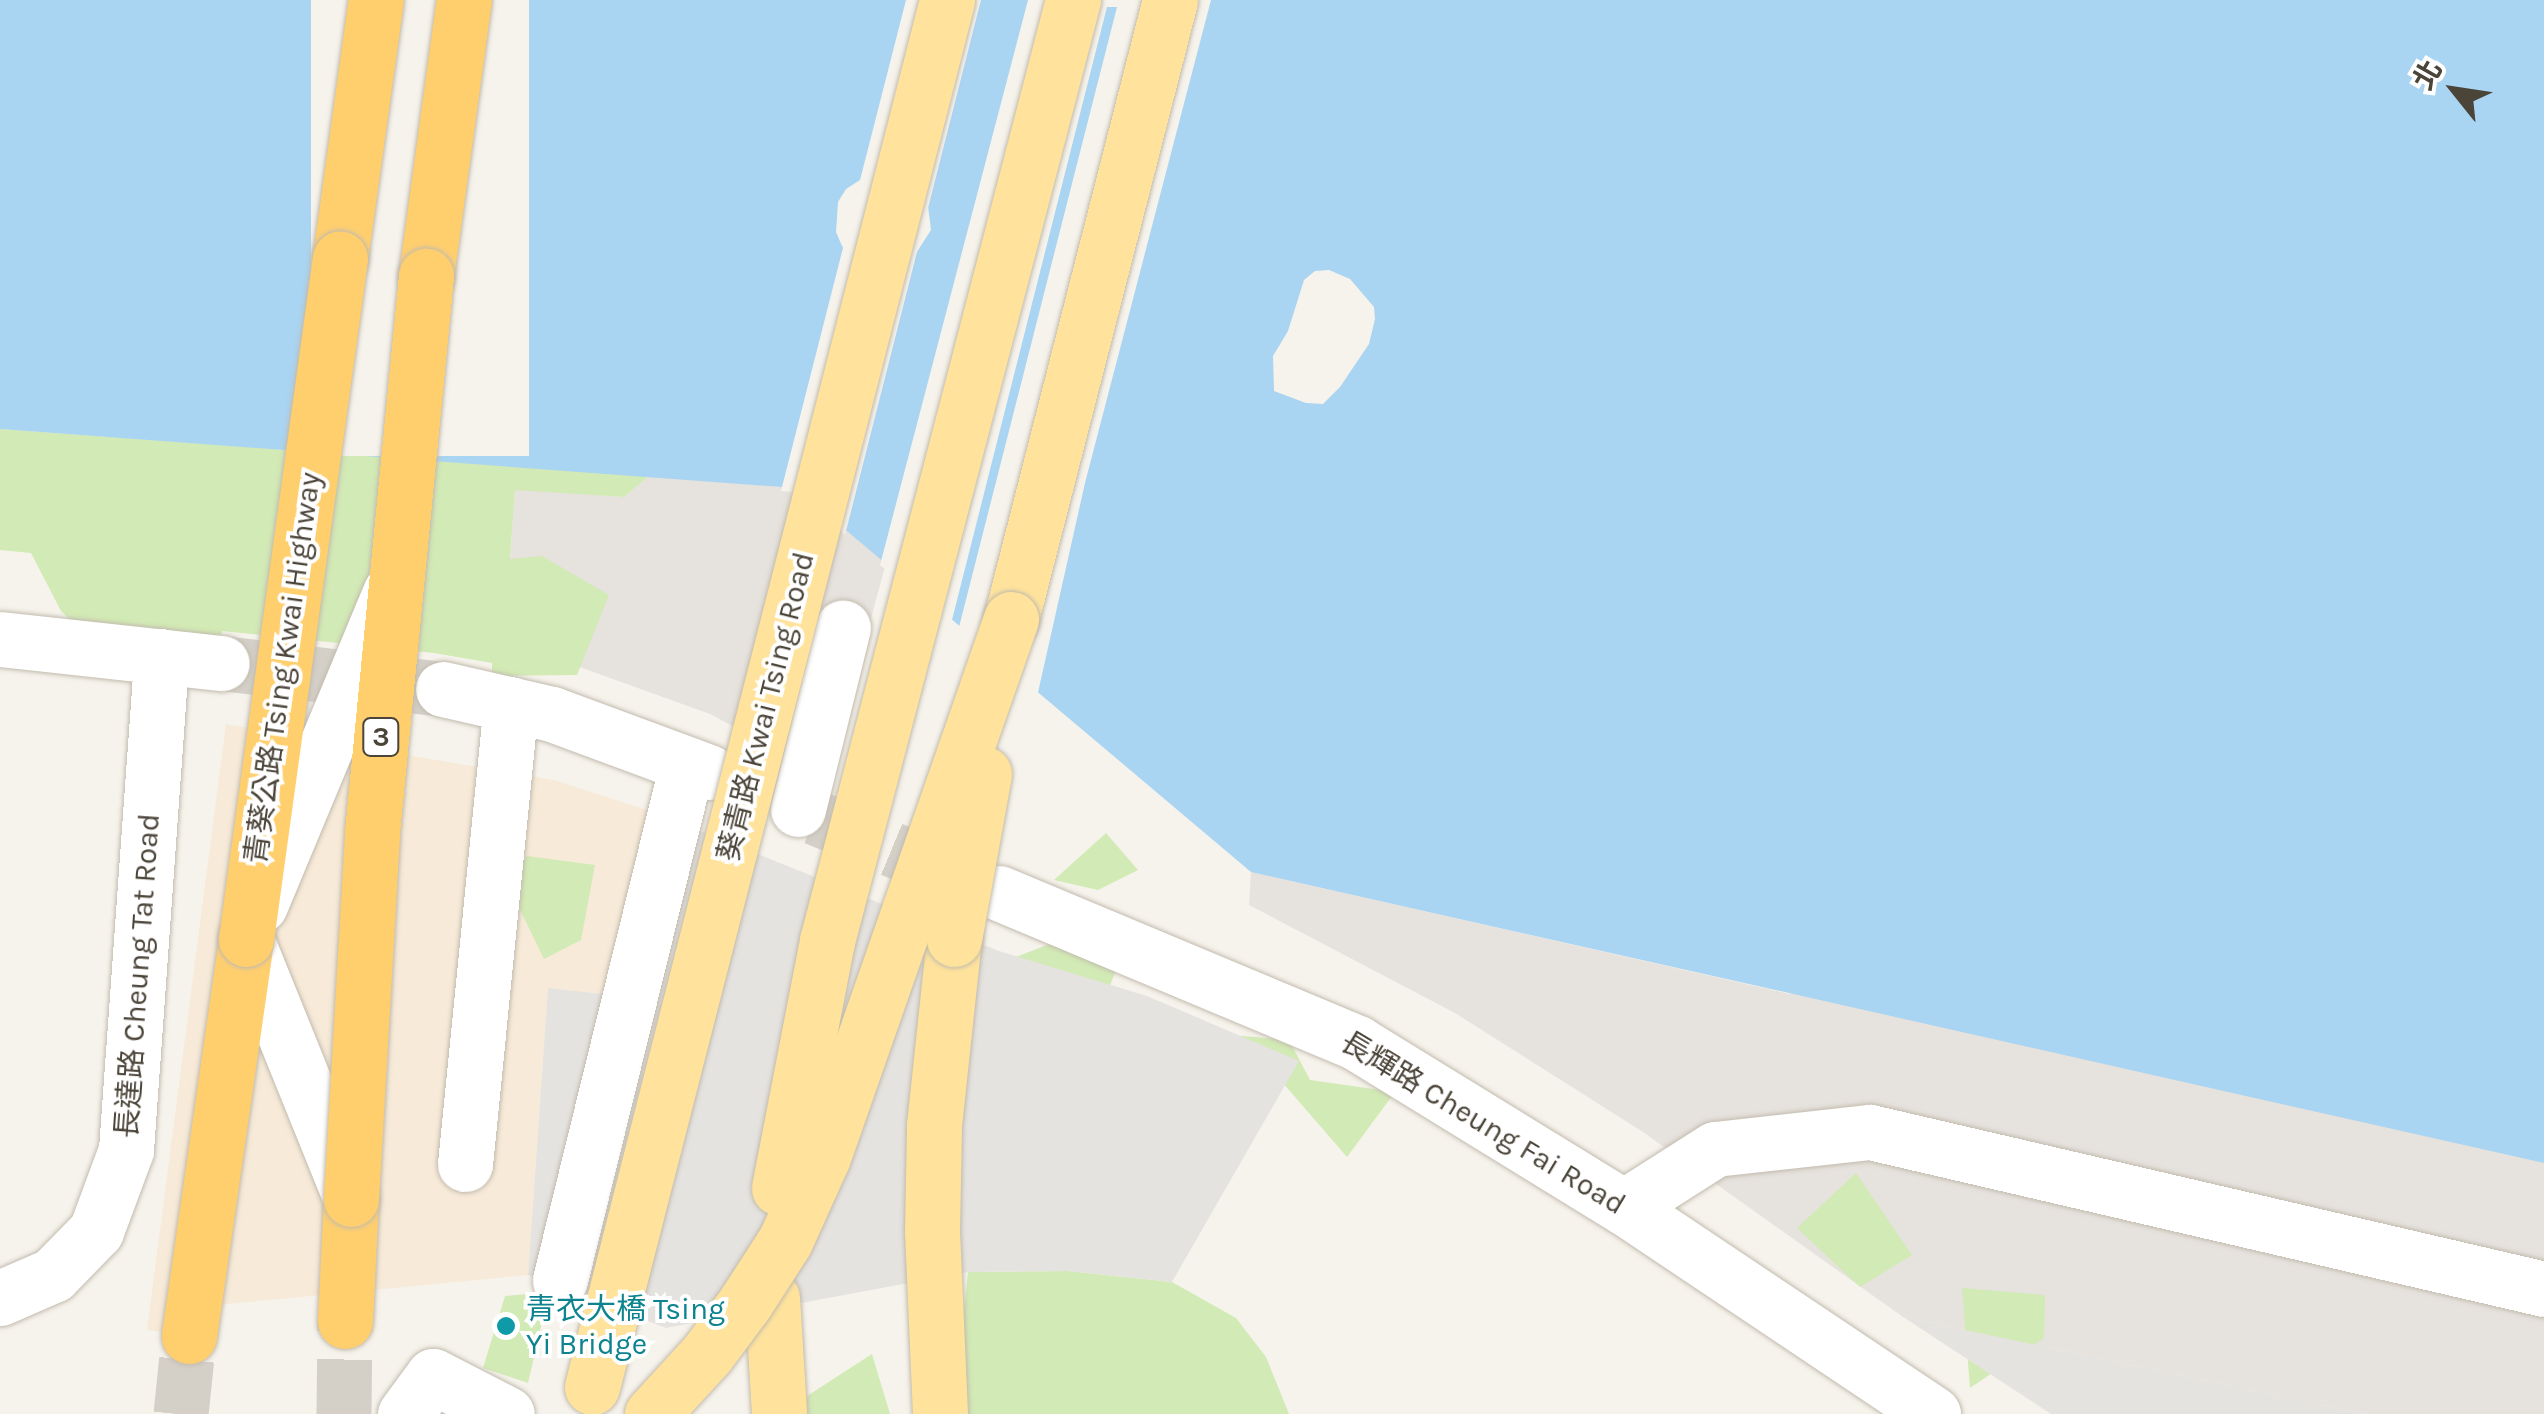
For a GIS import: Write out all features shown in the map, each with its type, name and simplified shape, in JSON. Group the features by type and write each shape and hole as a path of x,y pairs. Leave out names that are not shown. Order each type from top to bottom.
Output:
{"highway":[{"name":"青葵公路 Tsing Kwai Highway","path":"189,1336 376,0"},
{"name":"3","path":"346,1321 372,832 426,276 464,0"}],"main road":[{"name":"葵青路 Kwai Tsing Road","path":"588,1400 947,0"},
{"path":"780,1188 827,940 1072,0"},
{"path":"939,1408 932,1232 942,1042 954,939 1011,619 1170,0"},
{"path":"652,1414 707,1354 745,1302 784,1240 824,1157 1011,619"},
{"path":"772,1298 778,1414"}],"street":[{"path":"351,1199 246,939 397,575"},
{"path":"797,809 843,627"},
{"path":"7,631 222,663"},
{"name":"長達路 Cheung Tat Road","path":"0,1298 52,1275 96,1231 126,1150 162,656"},
{"path":"443,689 552,714 698,768 560,1280"},
{"path":"465,1164 511,704"},
{"name":"長輝路 Cheung Fai Road","path":"999,894 1357,1043 1624,1207 1933,1414"},
{"path":"1624,1207 1715,1149 1870,1132 2544,1288"},
{"path":"404,1414 434,1376 507,1414"}],"shaded area":[{"path":"2544,0 2544,1414 2367,1414 1903,1317 1643,1132 1455,1013 1249,905 1251,872 1790,994"},
{"path":"649,476 796,488 886,563 828,777 710,714 574,665 504,650 515,489 624,497"},
{"path":"226,724 554,780 653,812 611,996 548,989 528,1275 186,1308 173,1334 147,1330"},
{"path":"653,812 999,951 1147,996 1299,1061 1172,1282 1068,1271 968,1272 666,1328 528,1275 548,988 611,995"},
{"path":"1903,1317 2367,1414 2051,1414"}],"green space":[{"path":"0,429 649,476 624,497 515,490 510,559 542,556 609,595 577,675 492,676 492,663 434,653 222,631 209,688 135,682 61,611 31,553 0,550"},
{"path":"1106,833 1138,870 1098,890 1054,880"},
{"path":"527,856 595,865 581,940 544,959 508,885"},
{"path":"1078,933 1121,957 1101,1009 1016,957"},
{"path":"1218,1034 1289,1040 1310,1080 1395,1092 1347,1157 1276,1075"},
{"path":"1856,1173 1912,1255 1860,1287 1797,1228"},
{"path":"1068,1271 1172,1282 1236,1318 1266,1357 1289,1414 966,1414 960,1351 968,1272"},
{"path":"1962,1288 2045,1295 2044,1338 1970,1388"},
{"path":"549,1292 528,1383 483,1368 505,1296"},
{"path":"872,1354 890,1414 806,1414 807,1396"}],"water":[{"path":"0,0 2544,0 2544,1163 1251,872 796,488 0,429","holes":["871,173 927,198 931,230 913,258 852,257 842,246 836,232 838,202 846,189","1329,270 1350,279 1374,307 1375,319 1369,344 1340,387 1323,404 1306,403 1274,391 1273,356 1288,331 1304,280 1315,271"]}],"pier":[{"path":"311,0 529,0 529,456 311,456"},
{"path":"906,0 981,0 926,216 922,200 886,176 859,184"},
{"path":"1028,0 1211,0 1085,483 1037,697 958,631 1117,7 1107,7 951,624 880,565"},
{"path":"845,240 856,254 910,254 919,244 845,535 794,492 781,491"}],"tunnel":[{"path":"222,663 443,689"},
{"path":"815,817 969,881"},
{"path":"344,1414 345,1321"},
{"path":"181,1414 189,1336"}],"place":[{"name":"青衣大橋 Tsing Yi Bridge","path":"506,1326"}]}
